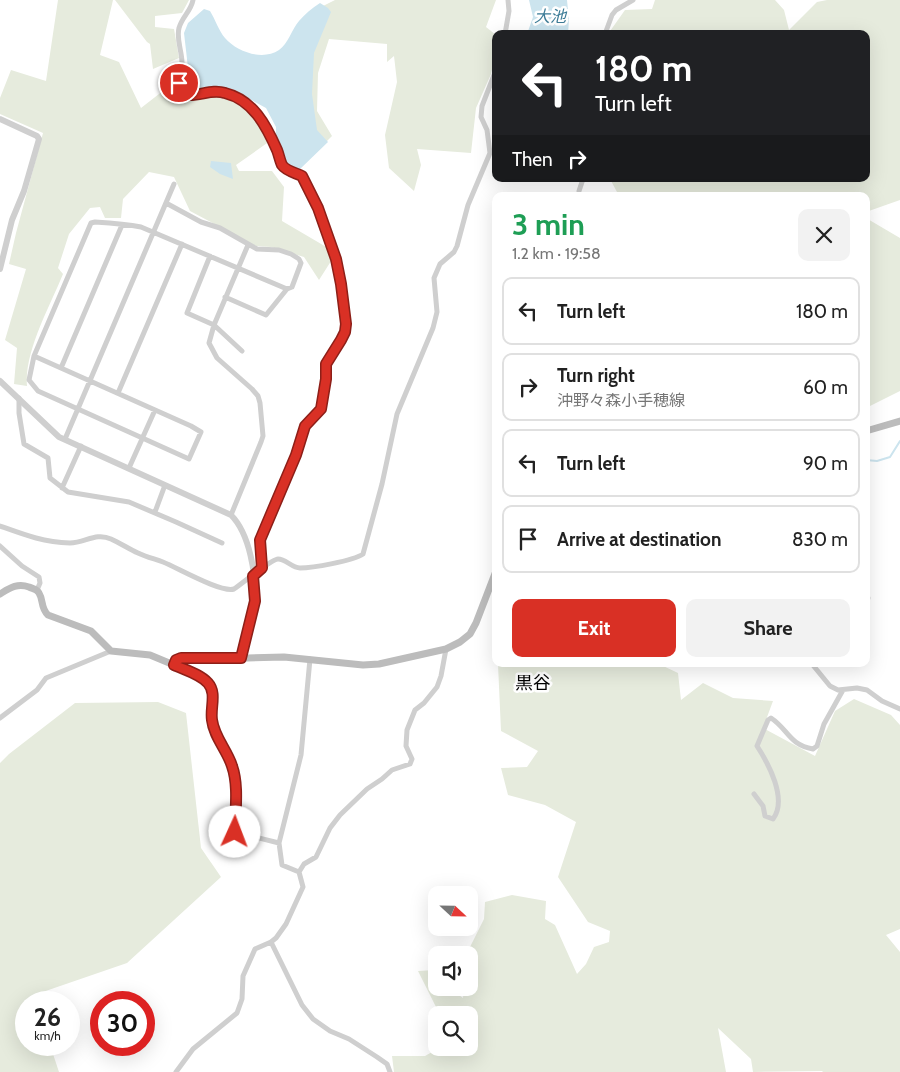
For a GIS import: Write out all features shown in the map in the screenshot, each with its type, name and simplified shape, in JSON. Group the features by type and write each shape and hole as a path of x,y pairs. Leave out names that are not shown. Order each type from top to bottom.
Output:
{"main road":[{"path":"870,430 900,421"},
{"path":"0,594 15,585 22,585 37,590 43,609 48,615 91,631 111,651 150,655 174,665 176,660 181,658 310,659 363,665 378,664 446,649 460,642 470,634 476,623 492,581"}],"street":[{"path":"192,0 192,7 185,14 179,28 178,35 182,63 179,83 186,93 190,95 223,92 240,99 260,117 268,128 282,165 302,176 318,208 336,259 344,306 345,332 326,364 326,379 321,409 305,426 296,455 260,540 262,568"},
{"path":"506,30 509,11 508,0"},
{"path":"607,30 616,10 633,0"},
{"path":"0,526 39,540 81,543 94,537 110,538 138,553 229,590 234,589 262,568 278,559 299,568 361,556 366,550 394,423 433,328 437,312 434,278 440,264 454,252 457,246 468,205 490,153 487,130 482,117 482,106 492,80"},
{"path":"0,119 37,136 39,139 24,191 12,220 0,269"},
{"path":"579,191 582,182"},
{"path":"65,439 174,184"},
{"path":"166,203 201,222 220,228 257,249 285,252 299,259 301,264 292,287 287,289 266,315 225,297"},
{"path":"34,356 201,432 188,459 38,391 30,380 34,356 91,223 122,226 128,224 154,232 287,289"},
{"path":"61,368 122,226"},
{"path":"118,393 182,244"},
{"path":"231,515 263,436 260,403 252,388 217,358 209,343 225,297 248,245"},
{"path":"210,256 187,313 214,325 242,351"},
{"path":"0,381 58,436 231,515 240,526 251,553 255,601 241,658"},
{"path":"19,398 19,413 24,444 48,458 50,478 62,488 68,492 129,502 222,543"},
{"path":"129,468 155,410"},
{"path":"62,488 80,446"},
{"path":"155,512 166,485"},
{"path":"0,546 22,566 39,577 40,583 37,590"},
{"path":"176,1072 193,1049 237,1013 242,1000 243,976 255,949 276,938 286,924 303,887 299,872 304,864 316,857 330,828 340,815 367,789 392,770 410,764 412,759 406,746 407,730 415,710 424,703 436,687 441,676 446,649"},
{"path":"0,718 37,690 46,678 111,651"},
{"path":"299,872 282,865 279,843 301,755 310,659"},
{"path":"174,665 200,677 208,683 213,691 211,720 214,730 232,765 235,778 235,832 279,843"},
{"path":"814,667 830,686 843,690 857,688 867,690 882,701 900,709"},
{"path":"754,794 763,806 765,816 773,819 778,810 777,787 766,760 757,746 768,720 771,718 778,722 791,740 813,749 817,746 824,724 843,690"},
{"path":"271,942 302,1005 313,1019 330,1031 350,1039 377,1057 387,1064 390,1072"}],"shaded area":[{"path":"58,0 113,0 100,55 119,62 141,108 168,87 193,98 222,95 243,106 264,127 270,141 236,165 239,171 272,171 284,187 282,221 328,248 333,258 319,280 304,257 271,247 256,246 190,211 174,177 149,172 123,199 121,218 105,218 100,207 90,208 69,234 58,268 63,274 34,344 27,373 27,386 14,384 17,348 5,340 26,269 9,264 43,133 0,114 0,98 11,70 46,81"},
{"path":"115,0 189,0 182,13 155,16 155,27 174,29 179,58 153,69 150,44"},
{"path":"335,0 496,0 486,27 492,32 492,70 476,108 471,153 417,149 421,165 414,191 389,168 385,135 397,82 394,56 387,62 387,44 329,39 318,73 317,111 332,136 324,144 306,117 307,55 323,6"},
{"path":"655,0 775,0 784,10 789,30 611,30 625,10 652,9"},
{"path":"827,0 900,0 900,200 870,211 870,192 617,192 612,182 870,182 870,30 789,30 817,2"},
{"path":"870,220 900,238 900,391 870,406"},
{"path":"498,667 665,667 678,673 681,700 703,683 733,698 773,701 763,728 815,756 835,711 854,699 891,715 900,725 900,929 886,935 900,952 900,1072 753,1072 751,1059 718,1028 726,1072 394,1072 392,1056 425,1056 428,1054 428,1056 478,1056 478,1006 436,1006 430,996 460,996 463,998 463,996 478,996 478,946 470,946 476,936 478,936 478,931 484,919 485,902 512,895 546,901 545,919 555,925 577,974 586,964 594,947 609,942 610,931 588,922 558,877 576,822 545,805 508,795 501,768 527,767 538,751 501,731"},
{"path":"158,702 186,713 201,848 221,877 127,963 46,991 15,991 15,1056 54,1056 59,1072 0,1072 0,763 75,703"},
{"path":"428,970 428,991 418,971"}],"water":[{"name":"大池","path":"529,0 567,0 568,30 528,30 533,17"},
{"path":"320,3 331,12 314,53 312,94 317,130 328,142 299,170 291,167 284,159 276,143 276,127 266,108 220,86 199,91 190,85 184,33 188,23 204,9 210,11 223,35 230,43 243,51 266,55 279,50 285,44 301,18"},
{"path":"211,161 231,163 233,179 220,174 210,167"}],"waterway":[{"path":"870,460 877,461 890,457 900,441"}],"district":[{"name":"黒谷","path":"533,683"}],"route":[{"path":"179,83 186,93 190,95 223,92 247,104 268,128 282,165 302,176 318,208 336,259 346,324 341,340 326,364 326,379 321,409 305,426 296,455 260,540 262,568 253,576 255,601 241,658 181,658 176,660 174,665 200,677 208,683 213,691 211,720 214,730 232,765 235,778 235,832"}]}
